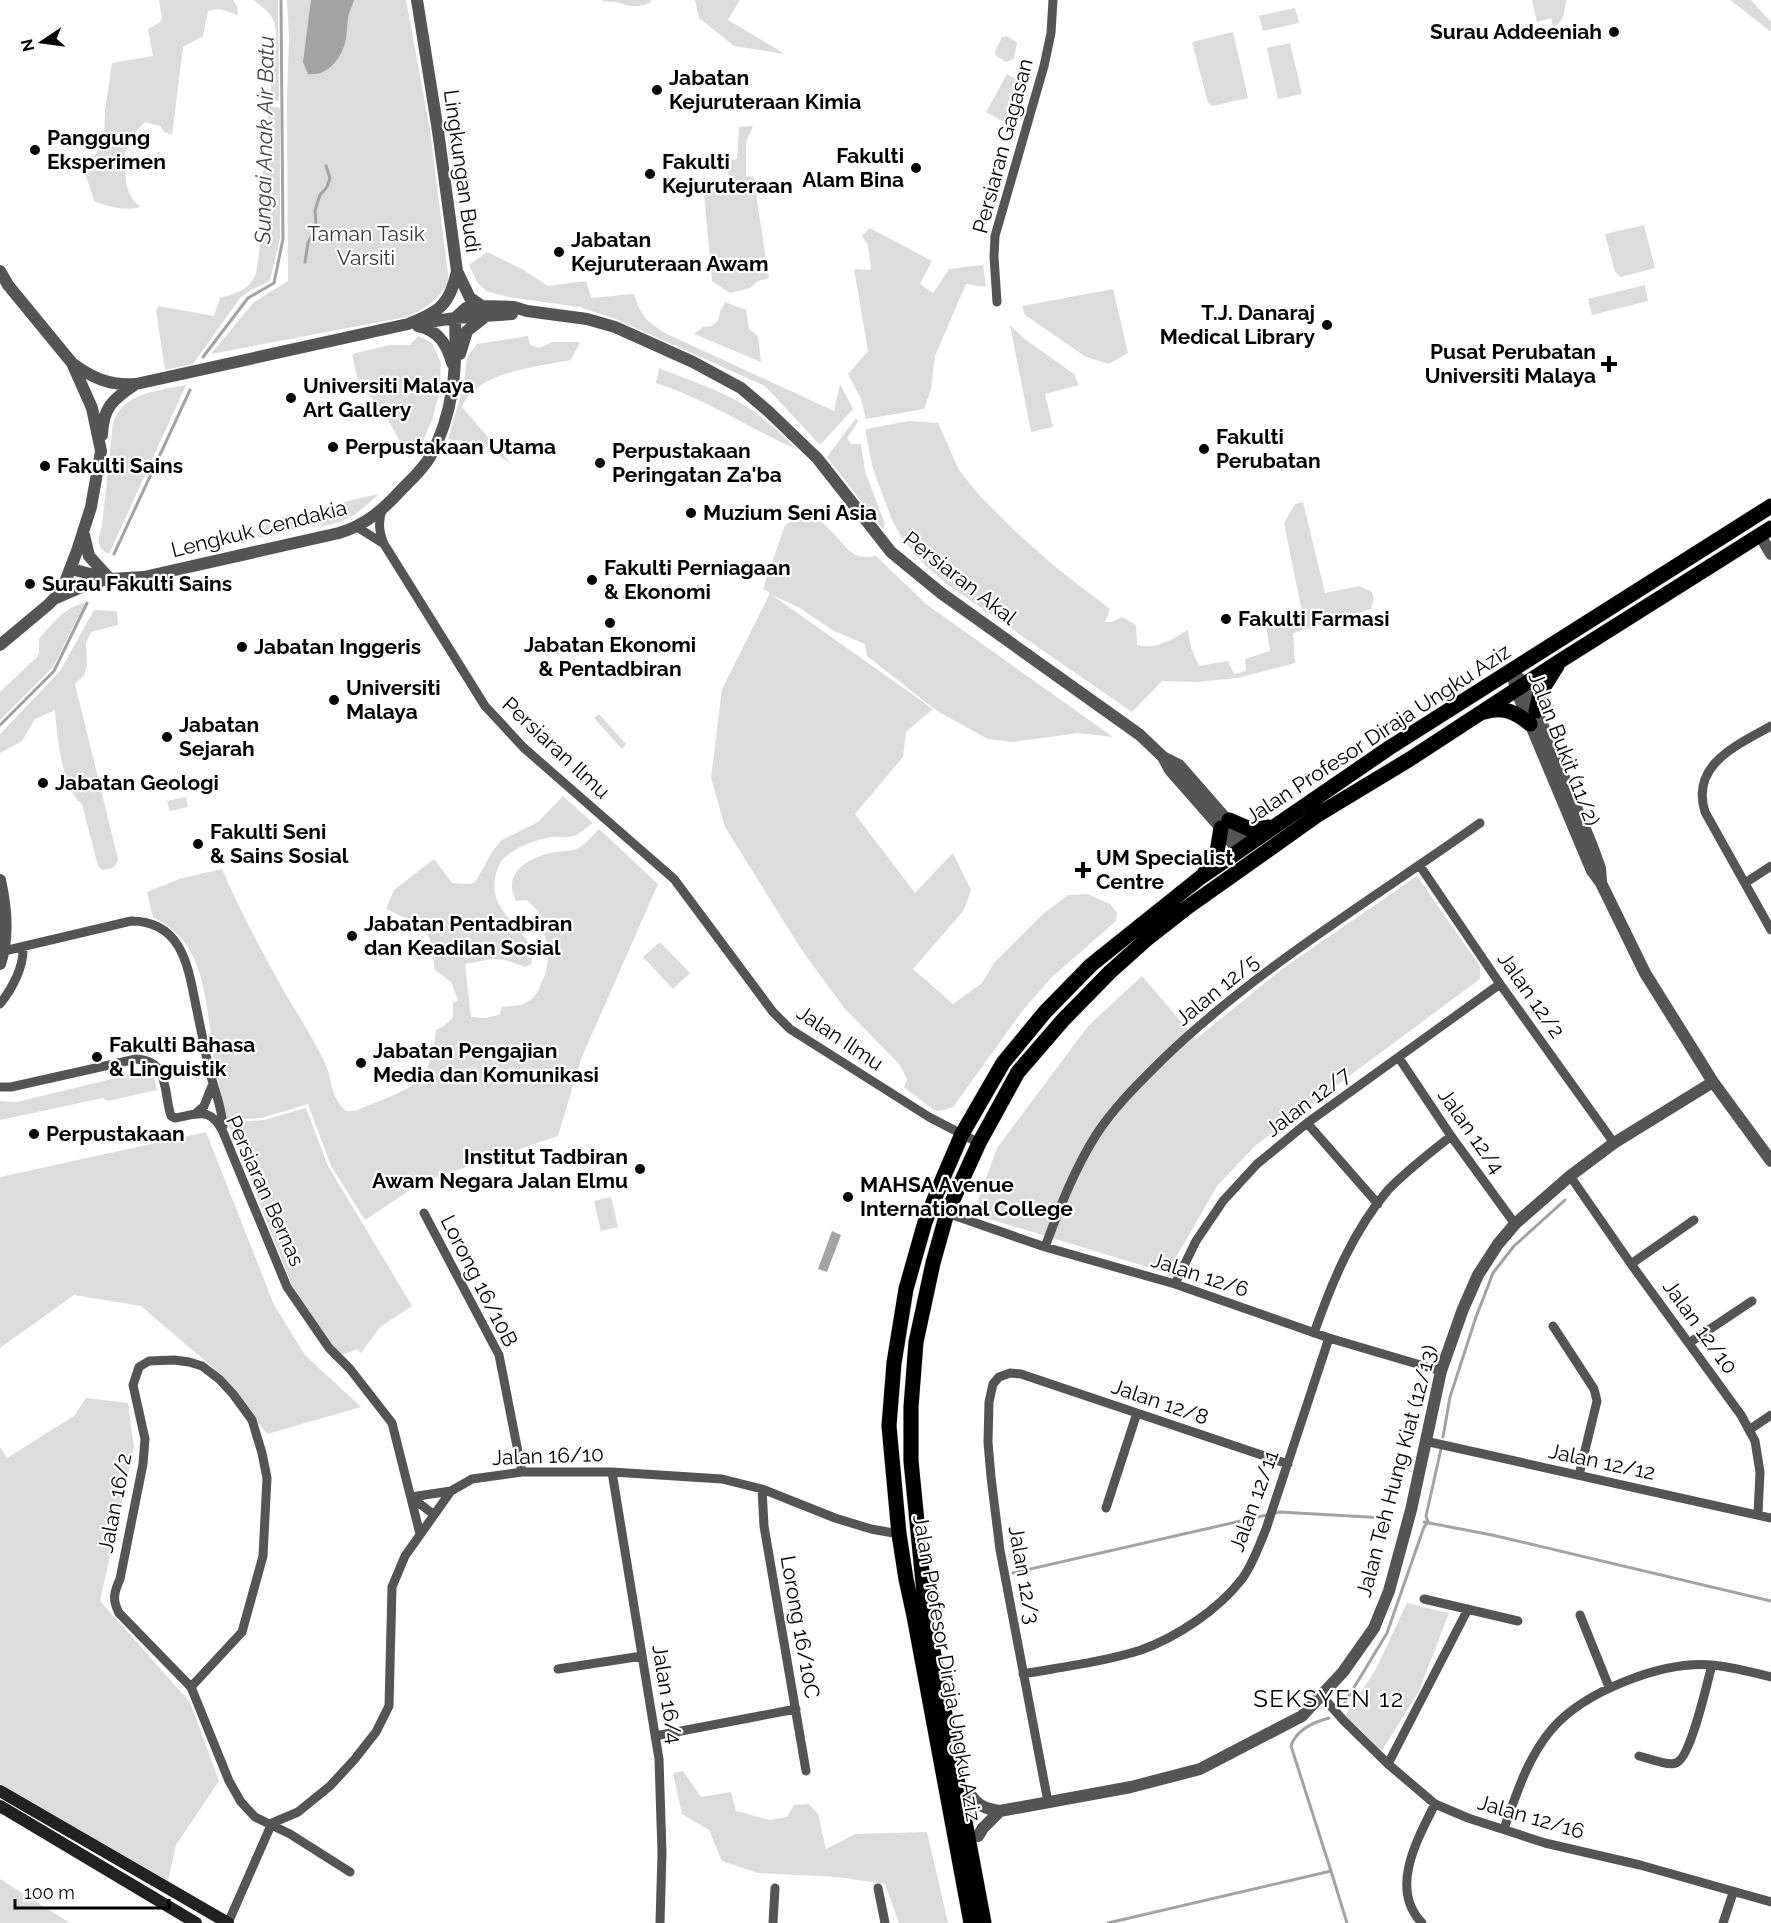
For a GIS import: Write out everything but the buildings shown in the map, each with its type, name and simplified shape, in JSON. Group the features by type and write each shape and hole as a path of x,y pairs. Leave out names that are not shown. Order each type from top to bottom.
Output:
{"main road":[{"name":"Jalan Profesor Diraja Ungku Aziz","path":"984,1923 935,1694 906,1579 899,1534 889,1426 894,1363 906,1289 925,1222 962,1134 1003,1063 1045,1012 1090,965 1201,877 1389,748 1771,506"},
{"name":"Jalan Profesor Diraja Ungku Aziz","path":"971,1923 935,1694 912,1461 911,1407 916,1342 933,1263 947,1213 979,1143 1018,1072 1063,1020 1110,972 1185,909 1318,814 1410,759 1477,714 1765,532"},
{"path":"1477,714 1494,709 1507,710 1533,718 1540,693 1560,661"},
{"path":"1201,877 1216,852 1225,824 1252,830 1277,823"},
{"path":"1185,909 1244,848 1295,831"},
{"path":"923,1575 936,1613 993,1923"},
{"path":"906,1579 905,1618 961,1923"},
{"path":"0,1791 228,1923"},
{"path":"0,1806 196,1923"}],"street":[{"name":"Lingkungan Budi","path":"408,324 434,312 448,298 453,290 457,271 417,0"},
{"name":"Persiaran Gagasan","path":"997,302 995,237 1044,66 1051,33 1053,0"},
{"name":"Lingkungan Budi","path":"0,271 8,285 72,363 102,381 119,384 135,384 408,324 455,318"},
{"path":"455,373 467,331 480,320 486,310 470,298 457,271"},
{"name":"Persiaran Akal","path":"455,318 486,310 512,314 527,311 587,319 615,327 693,362 741,388 817,458 891,552 941,593 1140,735 1163,757 1179,765 1244,848"},
{"name":"Lengkuk Cendakia","path":"52,600 79,588 110,579 172,571 320,538 357,527 382,510 420,470 430,456 443,426 453,392 455,318"},
{"path":"408,324 429,328 438,335 449,353 455,373"},
{"name":"Lingkungan Budi","path":"72,363 92,408 101,452 84,533"},
{"path":"101,452 106,410 112,400 135,384"},
{"name":"Persiaran Ilmu","path":"382,510 379,531 384,544 485,706 524,748 666,872"},
{"name":"Persiaran Ilmu","path":"357,527 384,544"},
{"path":"1765,532 1771,554"},
{"path":"0,645 62,590 84,533"},
{"path":"84,533 89,556 110,579"},
{"name":"Lengkuk Cendakia","path":"71,569 110,579"},
{"name":"Jalan Bukit (11/2)","path":"1512,671 1521,687 1592,871 1601,883 1645,973 1713,1082 1771,1161"},
{"path":"1771,726 1718,759 1710,770 1702,790 1706,812 1771,930"},
{"name":"Jalan 12/5","path":"1045,1247 1066,1190 1096,1134 1132,1089 1192,1031 1276,965 1480,823"},
{"name":"Jalan 12/2","path":"1420,866 1500,984 1614,1143"},
{"path":"1745,883 1771,866"},
{"name":"Jalan Ilmu","path":"666,872 674,879 773,1012 790,1029 929,1117 979,1143"},
{"path":"0,880 6,926 4,951 0,964"},
{"path":"4,951 130,921 145,922 167,933 176,943 188,964 223,1132"},
{"path":"0,1004 16,977 23,955 23,947"},
{"name":"Jalan 12/7","path":"1175,1284 1196,1241 1223,1200 1257,1164 1307,1123 1500,984"},
{"name":"Jalan 12/4","path":"1399,1058 1451,1136 1515,1224"},
{"name":"Persiaran Bernas","path":"0,1087 11,1087 142,1059 159,1067 171,1116 175,1118 208,1113 213,1116 223,1132 287,1287 328,1348 350,1369 392,1423 420,1534"},
{"name":"Jalan Teh Hung Kiat (12/13)","path":"1000,1811 1131,1787 1200,1769 1302,1716 1343,1672 1374,1628 1389,1592 1411,1510 1441,1371 1478,1275 1515,1224 1570,1176 1614,1143 1713,1082"},
{"path":"195,1114 204,1106 212,1086"},
{"path":"1307,1123 1378,1204"},
{"path":"1314,1333 1343,1260 1367,1218 1389,1190 1451,1136"},
{"name":"Jalan 12/10","path":"1570,1176 1741,1415 1755,1441 1761,1472 1758,1514"},
{"name":"Lorong 16/10B","path":"424,1213 499,1355 522,1472"},
{"name":"Jalan 12/6","path":"947,1213 1045,1247 1175,1284 1329,1338 1441,1371"},
{"path":"1631,1264 1694,1220"},
{"path":"1689,1343 1752,1301"},
{"path":"1552,1326 1593,1389 1597,1401 1579,1475"},
{"name":"Jalan 12/11","path":"1023,1674 1136,1651 1157,1642 1192,1624 1214,1609 1241,1580 1253,1560 1266,1529 1329,1338"},
{"name":"Jalan 16/2","path":"191,1687 242,1632 263,1556 267,1478 252,1420 219,1380 202,1366 189,1362 149,1361 139,1367 133,1385 145,1439 143,1464 120,1579 114,1593 114,1604 119,1613 191,1687 229,1781 241,1802 255,1817 322,1852 350,1872"},
{"name":"Jalan 12/3","path":"1021,1374 1010,1373 999,1377 993,1384 989,1402 988,1442 1000,1550 1048,1802"},
{"name":"Jalan 12/8","path":"1021,1374 1288,1464"},
{"path":"1106,1508 1137,1413"},
{"path":"1749,1430 1771,1415"},
{"name":"Jalan 12/12","path":"1425,1441 1771,1518"},
{"name":"Jalan 16/10","path":"272,1824 297,1812 330,1786 376,1732 389,1706 392,1587 405,1556 433,1514 451,1491 472,1479 522,1472 612,1472 722,1479 762,1489 835,1518 871,1529 899,1534"},
{"name":"Jalan 16/4","path":"612,1472 656,1736 661,1806 660,1923"},
{"name":"Lorong 16/10C","path":"762,1489 764,1526 806,1771"},
{"path":"411,1497 451,1491"},
{"path":"411,1497 433,1514"},
{"path":"1424,1599 1518,1621"},
{"path":"1388,1764 1468,1609"},
{"path":"1580,1615 1609,1687"},
{"path":"558,1669 642,1656"},
{"path":"1639,1756 1672,1764 1680,1761 1694,1732 1712,1665"},
{"path":"1504,1829 1526,1769 1551,1730 1583,1702 1609,1687 1663,1671 1712,1665 1771,1677"},
{"name":"Jalan 12/16","path":"1321,1695 1388,1764 1435,1804 1468,1818 1545,1842 1640,1865 1771,1902"},
{"path":"656,1736 796,1709"},
{"path":"970,1794 976,1803 984,1808 1000,1811"},
{"path":"1422,1923 1416,1916 1407,1896 1406,1879 1423,1828 1435,1804"},
{"path":"978,1836 1000,1811"},
{"path":"228,1923 272,1824"},
{"path":"773,1923 775,1888"},
{"path":"878,1888 885,1923"},
{"path":"1724,1923 1733,1893"}],"green space":[{"path":"159,0 233,0 237,6 238,15 219,9 208,11 203,36 183,47 172,135 164,132 160,126 145,122 130,137 128,149 124,155 128,188 132,198 140,207 128,209 111,207 94,201 85,173 104,139 105,111 112,63 153,56 148,29 162,19"},
{"path":"254,0 278,0 279,101 271,99 270,95 276,29 273,19"},
{"name":"Taman Tasik Varsiti","path":"287,0 406,0 430,130 449,282 431,303 406,317 211,354 254,302 288,281 289,37"},
{"path":"601,0 651,0 650,3 629,6"},
{"path":"695,0 740,0 728,20 785,54 734,46 699,18"},
{"path":"1532,0 1566,0 1564,14 1559,24 1553,27 1551,18 1537,22"},
{"path":"1730,0 1751,0 1771,22 1771,32"},
{"path":"1295,8 1299,23 1263,31 1259,16"},
{"path":"1233,32 1248,98 1212,106 1208,103 1192,42"},
{"path":"1006,36 1017,42 1014,59 1006,62 996,56 995,52 1002,37"},
{"path":"1290,43 1302,94 1278,99 1267,48"},
{"path":"1007,74 1021,82 1008,124 986,112"},
{"path":"270,106 280,108 280,238 270,281 240,298 193,364 165,370 156,310 159,306 214,316 220,298 246,288 256,274 265,207 259,189 270,143 268,115"},
{"path":"753,126 746,142 746,177 753,176 769,278 758,281 750,288 730,293 712,281 703,183 729,180 727,161 737,159 739,127"},
{"path":"1644,225 1655,268 1621,277 1615,272 1605,234"},
{"path":"870,228 932,261 920,284 933,293 949,269 983,265 986,287 966,284 935,356 931,389 924,409 866,419 861,399 848,374 868,351 854,269 871,270 868,245 862,236"},
{"path":"487,252 522,269 548,286 586,281 591,298 634,294 645,317 665,333 834,411 840,384 853,409 820,445 765,386 613,318 579,307 509,297 486,291 477,282 469,265"},
{"path":"1645,285 1648,301 1592,315 1588,299"},
{"path":"1113,289 1128,353 1109,364 1086,357 1025,315 1022,306"},
{"path":"725,302 746,310 749,329 758,336 761,362 694,334 703,327 712,326 718,321"},
{"path":"1010,325 1026,340 1074,374 1079,385 1045,394 1053,427 1031,432"},
{"path":"418,336 432,343 441,363 439,395 432,420 419,450 409,458 386,416 372,398 360,389 352,354 390,345 410,345"},
{"path":"528,336 530,345 539,348 553,342 580,342 571,360 526,368 494,378 480,385 469,395 462,407 511,464 482,444 448,439 464,384 467,357 477,344"},
{"path":"659,368 734,399 765,420 798,450 693,397 656,383"},
{"path":"186,385 109,554 101,548 99,539 113,423 118,413 133,399 153,391"},
{"path":"856,418 858,422 847,438 851,444 861,444 865,471 885,524 883,530 827,457"},
{"path":"909,421 938,423 959,470 979,495 1059,570 1110,609 1105,622 1112,622 1122,617 1136,625 1137,645 1157,645 1188,630 1191,648 1199,666 1228,661 1234,674 1246,671 1245,659 1270,651 1265,620 1302,612 1284,523 1295,504 1303,502 1325,593 1359,586 1372,592 1374,599 1371,609 1293,633 1295,663 1238,678 1196,682 1162,681 1132,712 945,583 904,541 892,520 873,469 866,429"},
{"path":"378,494 353,515 322,526 318,519 307,511"},
{"path":"806,512 824,524 854,554 867,557 876,556 926,604 1113,737 1078,733 1012,742 988,739 937,711 867,656 865,644 834,631 798,607 772,595 933,709 906,732 903,757 855,814 915,893 953,853 971,890 964,910 913,969 953,1004 982,983 994,963 1043,914 1068,895 1087,894 1110,904 1117,913 1116,921 1052,977 1023,1010 953,1107 945,1110 935,1111 904,1087 907,1079 899,1064 845,1009 801,949 725,827 711,778 722,689 770,593 763,589 785,525"},
{"path":"287,515 297,516 313,525 257,538 268,523"},
{"path":"85,603 53,667 0,720 0,692 37,657 39,639 54,622 71,608"},
{"path":"94,610 117,611 118,625 91,632 86,643 85,674 75,684 118,859 113,867 102,870 98,866 82,804 69,786 65,774 55,710 35,719 22,741 0,753 0,734 60,671"},
{"path":"599,714 626,744 622,749 594,718"},
{"path":"563,796 593,823 574,836 551,837 526,844 501,861 496,872 494,889 504,913 528,942 532,952 531,964 525,967 505,960 492,959 465,964 471,1017 485,1018 499,1015 502,1007 521,1005 532,999 546,972 549,952 538,911 527,900 516,901 512,891 514,876 525,864 550,853 578,848 599,829 658,884 581,1059 558,1136 422,1182 365,1220 331,1166 308,1104 262,1118 228,1120 214,1059 204,992 195,960 184,942 172,930 153,917 147,892 179,879 222,869 260,947 324,1061 337,1100 346,1111 355,1111 401,1092 423,1076 430,1060 436,1030 453,1017 453,1003 458,1000 451,982 435,970 430,940 425,927 386,909 394,890 434,859 452,883 471,884 476,881 492,852 502,840 538,822"},
{"path":"186,797 188,807 170,811 167,801"},
{"path":"1417,876 1480,966 1480,979 1256,1145 1217,1186 1167,1273 973,1214 997,1148 1089,1025 1142,976 1196,1039 1282,969"},
{"path":"660,942 690,973 673,989 643,957"},
{"path":"140,1072 149,1072 154,1077 157,1090 108,1101 103,1098 0,1120 0,1101 17,1102"},
{"path":"306,1108 328,1166 412,1306 380,1327 361,1353 357,1349 345,1354 338,1353 297,1298 228,1123 263,1120"},
{"path":"206,1132 274,1305 305,1355 361,1407 267,1434 212,1367 141,1306 74,1295 0,1348 0,1177"},
{"path":"611,1197 618,1227 601,1231 594,1201"},
{"path":"86,1398 128,1403 134,1447 100,1601 190,1702 219,1781 176,1845 168,1881 0,1784 0,1447 7,1458 74,1416"},
{"path":"1407,1603 1449,1613 1419,1691 1382,1751 1345,1716 1376,1669"},
{"path":"683,1771 701,1797 731,1792 736,1811 770,1820 787,1817 794,1805 809,1804 818,1814 826,1849 855,1834 927,1832 948,1923 899,1923 885,1884 838,1877 758,1873 722,1861 709,1830 682,1814 673,1773"},
{"path":"0,1879 70,1923 0,1923"}],"shaded area":[{"path":"311,0 354,0 348,16 342,52 328,69 315,74 308,74 303,62"},
{"path":"832,1231 841,1235 827,1272 818,1269"}],"waterway":[{"name":"Sungai Anak Air Batu","path":"203,357 248,298 274,283 283,239 281,0"},
{"path":"305,262 308,243 316,225 315,210 320,195 327,187 330,178 326,166"},
{"name":"Sungai Anak Air Batu","path":"114,554 190,390"},
{"name":"Sungai Anak Air Batu","path":"0,725 54,671 87,603"},
{"path":"1443,1437 1450,1397 1493,1273 1514,1246 1565,1200"},
{"path":"1344,1704 1387,1633 1424,1527 1428,1522 1426,1516 1441,1449"},
{"path":"1013,1573 1280,1512 1385,1518"},
{"path":"1424,1522 1492,1535 1771,1601"},
{"path":"1108,1923 1331,1871 1291,1746 1301,1731 1329,1718"},
{"path":"1331,1871 1347,1923"}],"place":[{"name":"Surau Addeeniah","path":"1614,32"},
{"name":"Jabatan Kejuruteraan Kimia","path":"657,90"},
{"name":"Panggung Eksperimen","path":"35,150"},
{"name":"Fakulti Alam Bina","path":"916,168"},
{"name":"Fakulti Kejuruteraan","path":"650,174"},
{"name":"Jabatan Kejuruteraan Awam","path":"559,252"},
{"name":"T.J. Danaraj Medical Library","path":"1327,325"},
{"name":"Pusat Perubatan Universiti Malaya","path":"1609,364"},
{"name":"Universiti Malaya Art Gallery","path":"291,398"},
{"name":"Perpustakaan Utama","path":"333,447"},
{"name":"Fakulti Perubatan","path":"1204,449"},
{"name":"Perpustakaan Peringatan Za'ba","path":"600,463"},
{"name":"Fakulti Sains","path":"45,466"},
{"name":"Muzium Seni Asia","path":"691,513"},
{"name":"Fakulti Perniagaan & Ekonomi","path":"592,580"},
{"name":"Surau Fakulti Sains","path":"30,584"},
{"name":"Fakulti Farmasi","path":"1226,619"},
{"name":"Jabatan Ekonomi & Pentadbiran","path":"610,623"},
{"name":"Jabatan Inggeris","path":"242,647"},
{"name":"Universiti Malaya","path":"334,700"},
{"name":"Jabatan Sejarah","path":"167,737"},
{"name":"Jabatan Geologi","path":"43,783"},
{"name":"Fakulti Seni & Sains Sosial","path":"198,844"},
{"name":"UM Specialist Centre","path":"1083,870"},
{"name":"Jabatan Pentadbiran dan Keadilan Sosial","path":"352,936"},
{"name":"Fakulti Bahasa & Linguistik","path":"97,1057"},
{"name":"Jabatan Pengajian Media dan Komunikasi","path":"361,1063"},
{"name":"Perpustakaan","path":"34,1134"},
{"name":"Institut Tadbiran Awam Negara Jalan Elmu","path":"640,1169"},
{"name":"MAHSA Avenue International College","path":"848,1197"}],"district":[{"name":"SEKSYEN 12","path":"1329,1699"}]}
